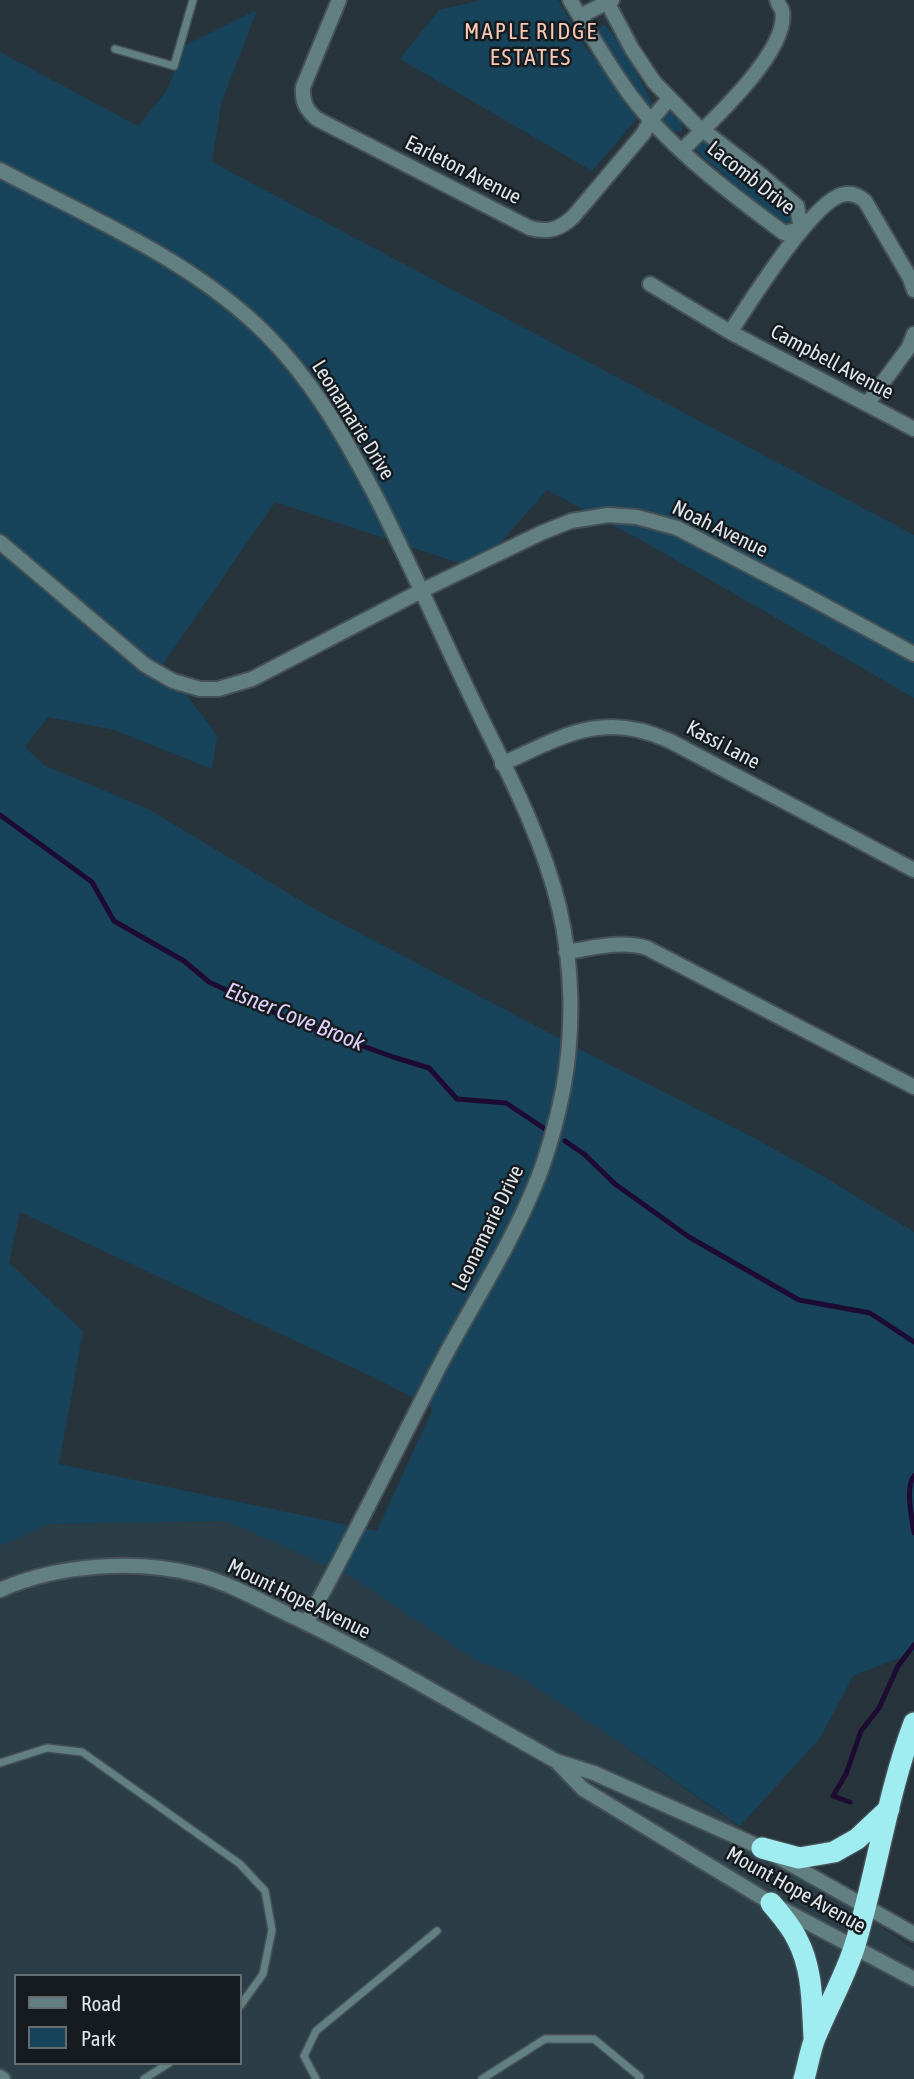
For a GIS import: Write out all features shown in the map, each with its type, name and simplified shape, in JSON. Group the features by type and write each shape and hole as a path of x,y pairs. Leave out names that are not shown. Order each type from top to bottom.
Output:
{"highway":[{"path":"804,2079 814,2040 854,1947 904,1748 914,1723"},
{"path":"762,1848 799,1858 834,1852 858,1839 889,1809"},
{"path":"771,1903 797,1938 806,1962 811,1985 814,2040"}],"street":[{"name":"Earleton Avenue","path":"339,0 303,87 304,103 310,113 317,120 530,228 549,231 566,224 643,134 669,99"},
{"name":"Lacomb Drive","path":"570,0 606,60 651,120 739,200 784,233 801,229 797,206 703,130 653,82 632,49 608,1"},
{"path":"682,150 755,74 775,45 782,14 776,0"},
{"path":"580,16 608,1"},
{"name":"Leonamarie Drive","path":"0,170 187,270 235,306 267,335 301,374 332,418 369,484 421,591 533,831 548,870 562,923 570,1011 565,1072 555,1126 536,1185 306,1623"},
{"path":"730,332 801,229 836,197 848,193 861,197 869,206 910,278 914,290"},
{"name":"Campbell Avenue","path":"650,284 730,332 914,429"},
{"path":"867,404 909,347 914,334"},
{"name":"Noah Avenue","path":"421,591 571,520 599,516 637,517 677,528 914,654"},
{"path":"0,542 145,665 173,681 200,689 218,690 252,679 421,591"},
{"name":"Kassi Lane","path":"502,764 556,739 586,730 628,726 670,741 914,870"},
{"path":"566,953 615,944 647,948 914,1087"},
{"name":"Mount Hope Avenue","path":"0,1590 50,1573 89,1567 132,1567 199,1575 244,1593 343,1642 556,1761 593,1773 762,1848 914,1934"},
{"name":"Mount Hope Avenue","path":"556,1761 583,1789 771,1903 914,1979"}],"lane":[{"path":"115,49 174,65 193,0"},
{"path":"0,1763 47,1748 82,1752 240,1864 265,1891 272,1930 263,1974 242,2003"},
{"path":"316,2079 304,2056 316,2031 438,1931"},
{"path":"482,2079 545,2039 594,2039 640,2077 639,2079"},
{"path":"144,2079 166,2065"}],"shaded area":[{"path":"227,1521 354,1578 475,1660 518,1676 603,1731 914,1950 914,2079 0,2079 0,1546 48,1524"}],"green space":[{"path":"481,0 558,0 584,45 639,116 592,171 400,59 439,10"},
{"path":"257,10 221,104 212,162 914,535 914,698 650,545 547,490 477,569 275,502 163,664 217,735 212,769 114,730 48,717 25,747 44,765 150,810 316,910 745,1133 821,1175 914,1232 914,1652 853,1676 820,1738 740,1826 518,1676 475,1660 354,1578 227,1521 48,1524 0,1546 0,52 138,126 166,92 185,45","holes":["20,1212 377,1379 433,1408 377,1531 59,1464 83,1331 9,1263"]},
{"path":"604,25 638,75 654,106 652,111 647,110 597,33"},
{"path":"664,112 670,112 677,118 682,125 682,131 675,132 661,119"},
{"path":"703,142 709,142 789,206 794,215 791,225 785,227 696,151"}],"waterway":[{"name":"Eisner Cove Brook","path":"0,815 92,882 114,921 184,961 209,982 286,1018 429,1068 457,1099 506,1103 545,1129"},
{"name":"Eisner Cove Brook","path":"565,1141 584,1154 615,1184 689,1237 799,1300 870,1313 914,1342"},
{"name":"Eisner Cove Brook","path":"914,1476 910,1488 914,1533"},
{"name":"Eisner Cove Brook","path":"850,1802 833,1796 846,1774 861,1731 879,1708 898,1666 914,1645"}],"district":[{"name":"MAPLE RIDGE ESTATES","path":"531,45"}]}
